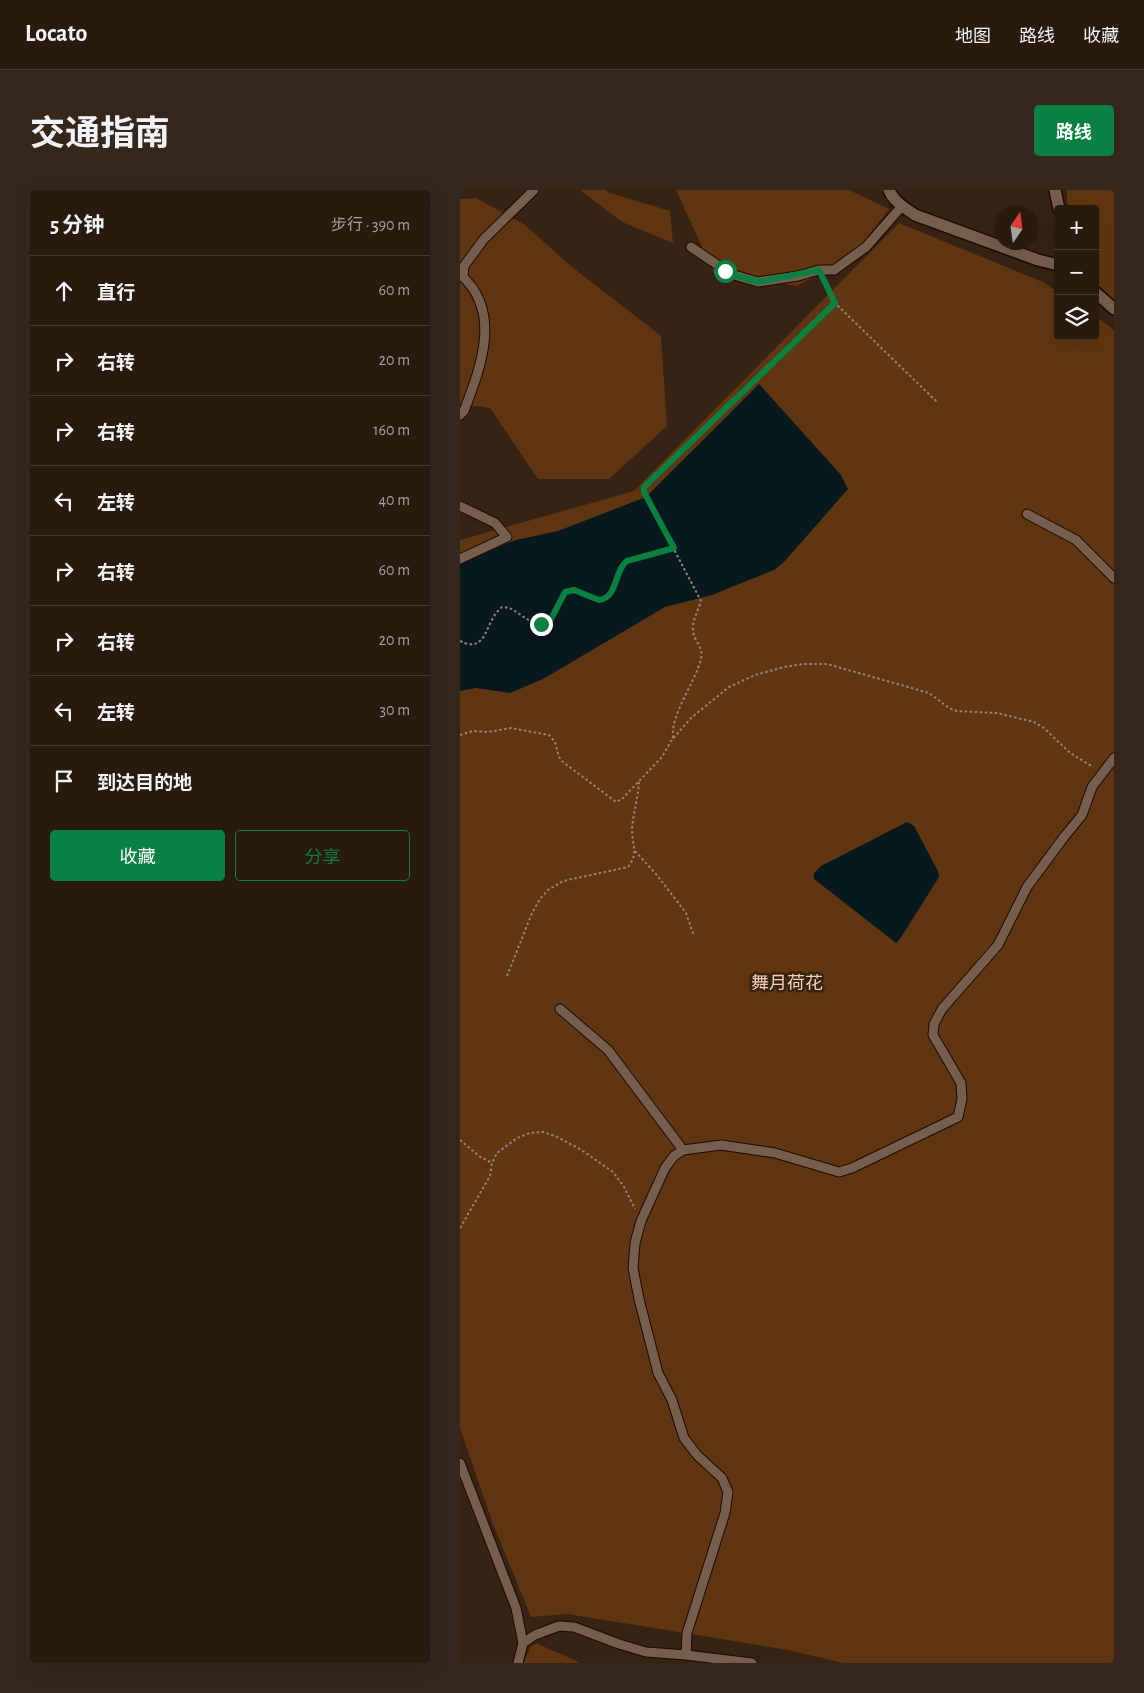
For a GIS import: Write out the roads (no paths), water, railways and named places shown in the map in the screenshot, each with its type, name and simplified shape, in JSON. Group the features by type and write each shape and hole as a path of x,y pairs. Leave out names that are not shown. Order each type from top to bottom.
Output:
{"street":[{"path":"460,415 464,411 480,369 484,336 484,310 470,284 463,277 464,266 484,239 534,190"},
{"path":"889,190 890,194 902,206 915,215 1038,260 1054,264"},
{"path":"1055,190 1058,205"},
{"path":"691,247 731,274 758,282 819,270 834,270 866,247 902,206"},
{"path":"1098,295 1114,309"},
{"path":"460,506 495,523 507,538 460,559"},
{"path":"1026,514 1076,540 1114,578"},
{"path":"686,1654 687,1633 725,1513 728,1492 722,1478 697,1455 684,1438 672,1400 658,1373 633,1268 635,1243 641,1221 666,1168 674,1156 683,1150 721,1145 775,1153 839,1172 852,1168 958,1117 962,1099 961,1083 933,1035 934,1024 942,1009 998,944 1028,887 1082,815 1092,787 1114,758"},
{"path":"560,1009 608,1050 683,1150"},
{"path":"460,1463 516,1608 523,1644 518,1663"},
{"path":"523,1644 536,1634 559,1626 574,1626 619,1644 646,1652 686,1654 752,1663"}],"park label":[{"name":"舞月荷花","path":"787,984"}]}
